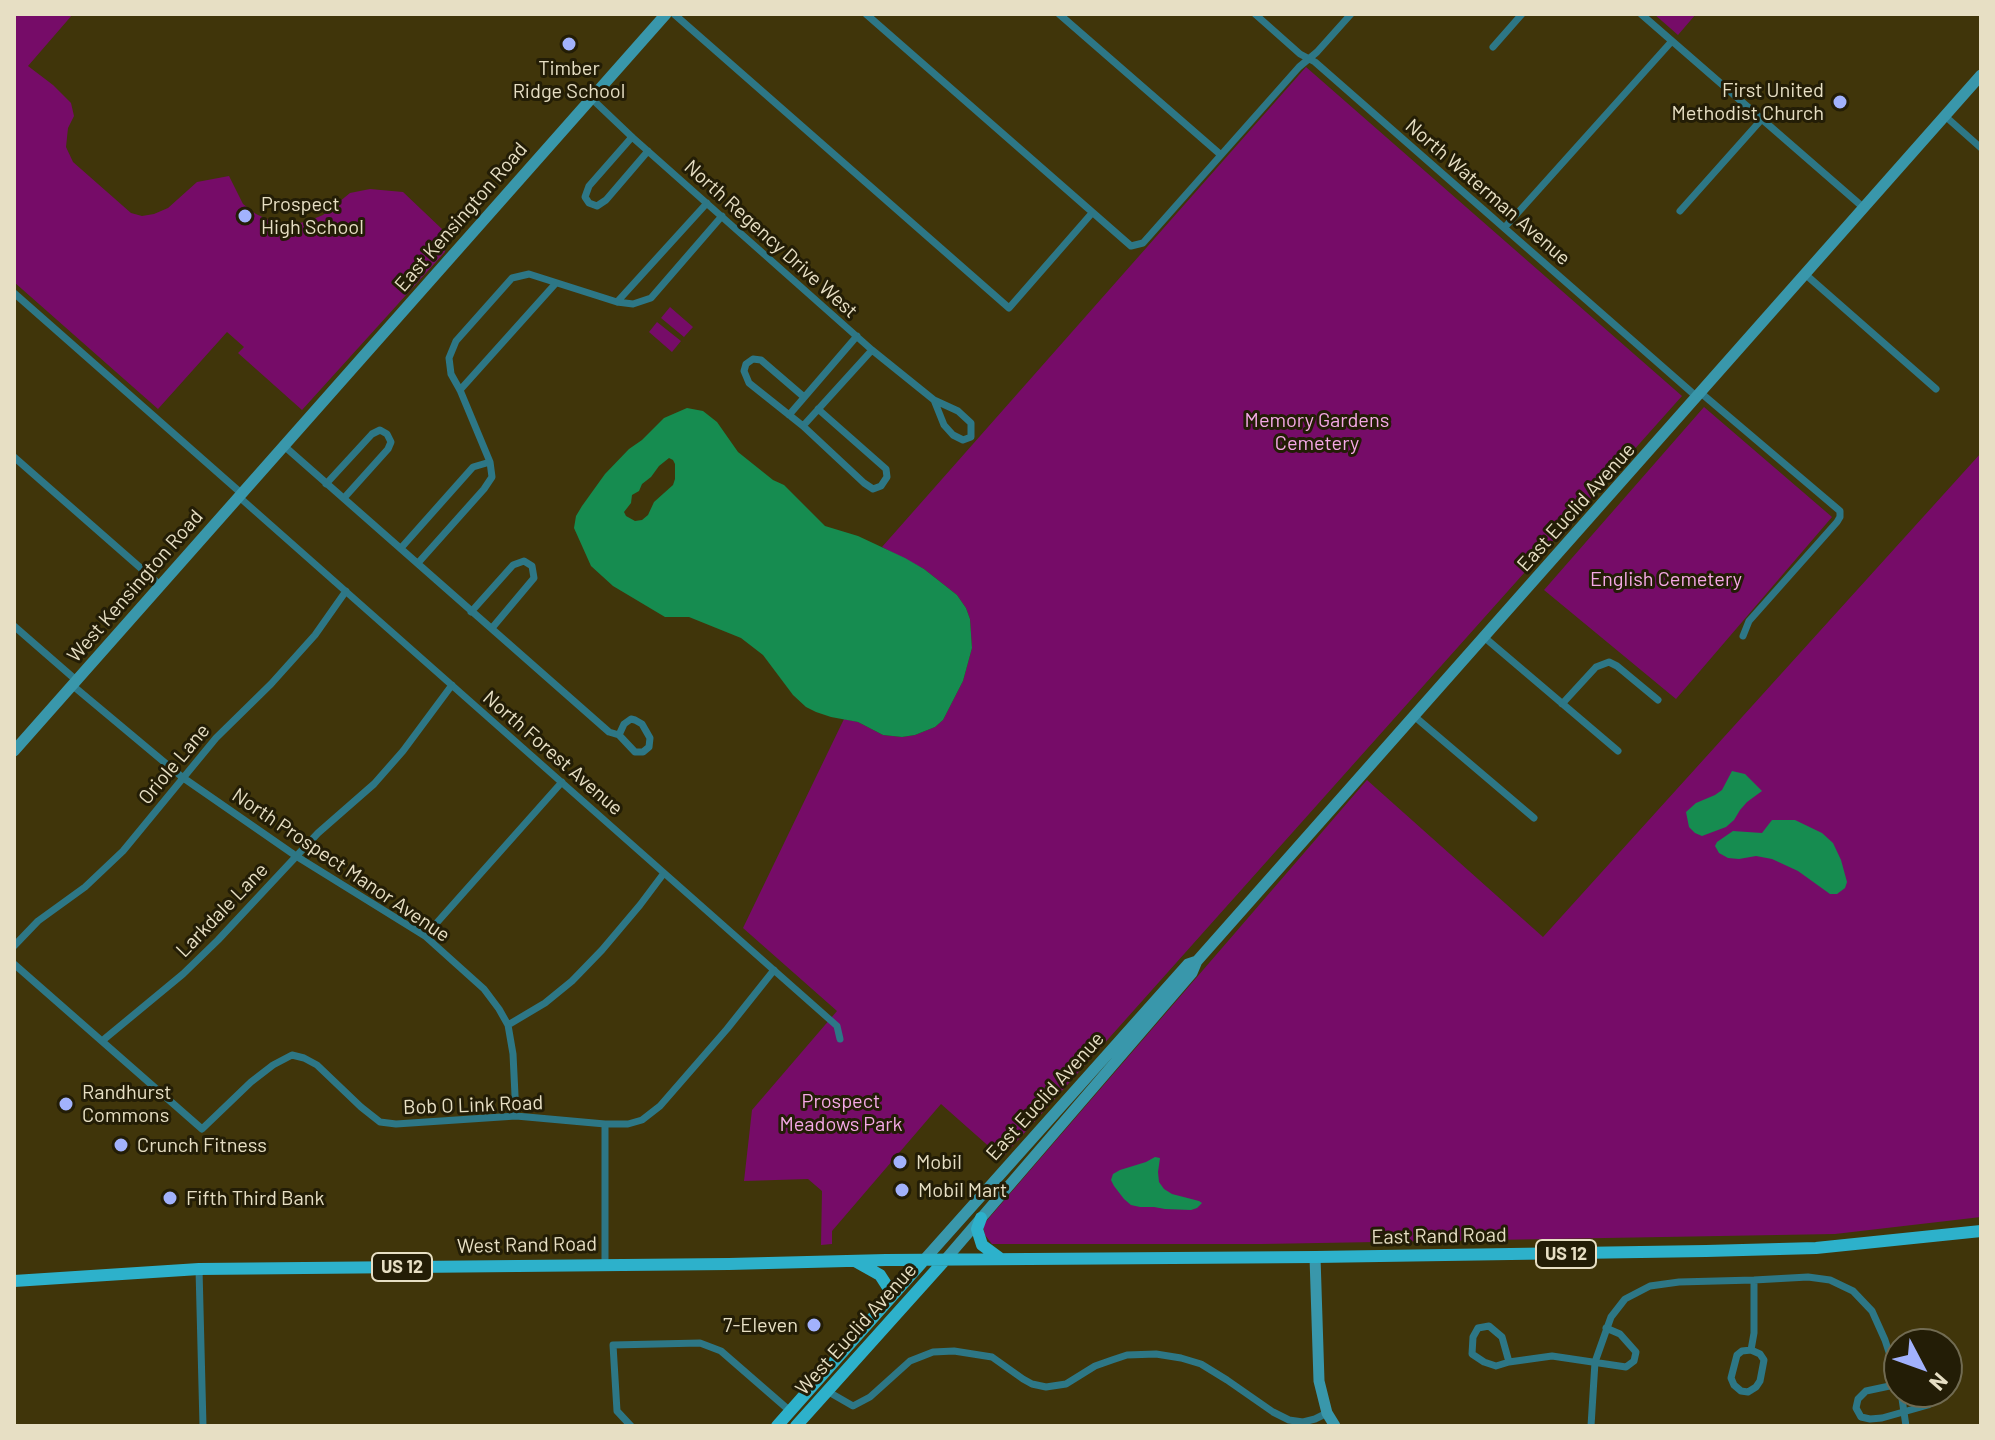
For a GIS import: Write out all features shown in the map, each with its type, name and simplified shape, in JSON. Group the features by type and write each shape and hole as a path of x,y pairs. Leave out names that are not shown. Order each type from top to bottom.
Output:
{"main road":[{"name":"East Kensington Road","path":"283,445 666,14"},
{"name":"East Euclid Avenue","path":"945,1260 1192,973 1197,961 1981,75"},
{"name":"West Kensington Road","path":"14,751 283,445"},
{"name":"East Euclid Avenue","path":"924,1260 1188,964 1197,961"},
{"path":"981,1218 978,1238 982,1245 1001,1259"},
{"name":"East Rand Road","path":"945,1260 1816,1248 1981,1231"},
{"path":"1315,1257 1319,1381 1327,1413 1335,1426"},
{"name":"West Euclid Avenue","path":"777,1426 924,1260"},
{"name":"West Rand Road","path":"14,1281 199,1269 945,1260"},
{"name":"West Euclid Avenue","path":"796,1426 945,1260"},
{"path":"855,1261 880,1275 891,1297"}],"street":[{"path":"674,14 1009,308 1092,213"},
{"path":"1059,14 1221,155"},
{"name":"North Waterman Avenue","path":"1255,14 1699,395 1840,511 1837,522 1749,621 1743,636"},
{"path":"866,15 1131,246 1143,243 1299,67 1351,14"},
{"path":"1493,47 1522,14"},
{"path":"1641,14 1864,208"},
{"path":"1505,227 1672,41"},
{"name":"North Regency Drive West","path":"591,98 872,350 934,400 958,411 971,423 971,437 963,440 953,435 944,425 934,400"},
{"path":"1945,116 1981,148"},
{"path":"1680,211 1762,119"},
{"path":"632,137 589,186 585,197 589,203 597,206 606,200 648,151"},
{"path":"617,302 707,203"},
{"path":"418,563 492,477 490,462 451,374 449,358 456,341 512,278 529,274 617,302 633,304 651,298 722,216"},
{"path":"1805,274 1936,389"},
{"path":"460,390 556,283"},
{"name":"North Forest Avenue","path":"14,293 837,1026 840,1039"},
{"path":"789,415 857,336"},
{"path":"803,426 872,350"},
{"path":"804,397 761,360 753,359 746,364 744,371 749,383 803,426 864,483 873,489 881,486 887,477 886,469 818,409"},
{"path":"326,484 372,434 380,430 387,434 391,442 388,449 344,498"},
{"path":"283,445 609,732 619,735 635,752 643,752 649,747 650,738 642,724 635,720 624,724 619,735"},
{"path":"14,457 160,585"},
{"path":"401,548 473,467 490,462"},
{"path":"471,612 513,565 524,561 532,566 534,578 492,628"},
{"name":"Oriole Lane","path":"14,946 38,921 85,887 123,851 216,738 315,635 346,591"},
{"name":"North Prospect Manor Avenue","path":"14,626 182,777 296,856 425,936 484,989 508,1025 513,1054 516,1116"},
{"path":"1484,637 1618,751"},
{"path":"1562,704 1596,667 1609,662 1658,700"},
{"name":"Larkdale Lane","path":"102,1041 183,974 318,833 374,784 452,685"},
{"path":"1414,716 1534,818"},
{"path":"425,936 562,782"},
{"path":"508,1025 545,1003 572,981 602,950 664,873"},
{"path":"14,964 102,1041"},
{"name":"Bob O Link Road","path":"102,1041 202,1129 251,1082 292,1055 317,1065 380,1122 396,1124 516,1116 628,1124 642,1120 660,1106 774,970"},
{"path":"605,1124 605,1264"},
{"path":"199,1269 203,1426"},
{"path":"1591,1426 1595,1362 1606,1328 1625,1299 1650,1286 1808,1277 1830,1280 1853,1291 1872,1311 1883,1336"},
{"path":"1751,1350 1754,1280"},
{"path":"1509,1362 1502,1337 1489,1326 1478,1328 1473,1337 1472,1354 1496,1366 1552,1356 1626,1367 1634,1361 1636,1352 1620,1334 1606,1328"},
{"path":"631,1426 617,1411 613,1345 700,1343 721,1351 790,1411"},
{"path":"1751,1350 1764,1360 1760,1381 1748,1392 1741,1391 1731,1378 1737,1355 1751,1350"},
{"path":"827,1391 853,1406 870,1397 910,1361 933,1352 954,1351 992,1357 1023,1379 1046,1387 1066,1384 1095,1366 1127,1355 1156,1354 1201,1364 1289,1420 1303,1422 1327,1413"},
{"path":"1883,1387 1866,1391 1858,1399 1856,1408 1861,1417 1882,1418 1916,1408"},
{"path":"1904,1408 1906,1426"}],"green space":[{"path":"14,14 73,14 28,66 71,103 74,116 68,128 66,147 73,162 131,213 142,216 154,214 168,208 197,182 229,176 243,204 271,221 290,224 323,215 350,193 370,189 403,192 443,230 445,252 302,410 238,353 244,347 227,332 158,409 14,282"},
{"path":"1654,14 1696,14 1678,35"},
{"name":"Memory Gardens Cemetery","path":"1306,67 1682,396 1002,1158 941,1104 832,1231 832,1244 821,1245 822,1191 808,1179 744,1181 752,1110 837,1011 743,928 844,719 858,722 883,735 915,735 943,720 963,681 972,648 966,608 957,595 924,569 882,547"},
{"path":"670,307 693,327 684,337 661,318"},
{"path":"657,322 681,341 672,352 649,332"},
{"name":"English Cemetery","path":"1704,407 1832,517 1676,699 1544,590"},
{"path":"1981,453 1981,1217 1835,1234 1262,1244 992,1244 985,1235 983,1225 1367,780 1543,937"}],"shaded area":[{"path":"687,408 703,411 717,422 738,452 784,485 825,526 858,536 905,558 957,595 970,619 972,648 963,681 943,720 935,727 902,737 883,735 858,722 816,712 793,695 763,655 741,638 689,617 665,617 613,586 591,566 574,528 576,516 605,474 664,418","holes":["669,458 673,460 673,485 654,502 648,515 635,521 626,516 624,512 631,503 632,495 659,466"]},
{"path":"1732,771 1745,774 1762,791 1747,802 1726,827 1702,836 1695,833 1689,827 1686,812 1696,803 1722,790"},
{"path":"1772,820 1795,820 1822,833 1833,843 1847,882 1845,888 1837,894 1830,894 1798,871 1772,859 1756,856 1728,858 1719,853 1715,846 1733,831 1762,833"},
{"path":"1155,1157 1160,1158 1159,1182 1164,1189 1202,1203 1197,1208 1140,1207 1124,1199 1111,1180 1113,1174"}],"place":[{"name":"Timber Ridge School","path":"569,44"},
{"name":"First United Methodist Church","path":"1840,102"},
{"name":"Prospect High School","path":"245,216"},
{"name":"Randhurst Commons","path":"66,1104"},
{"name":"Crunch Fitness","path":"121,1145"},
{"name":"Mobil","path":"900,1162"},
{"name":"Mobil Mart","path":"902,1190"},
{"name":"Fifth Third Bank","path":"170,1198"},
{"name":"7-Eleven","path":"814,1325"}],"park label":[{"name":"Prospect Meadows Park","path":"841,1112"}]}
